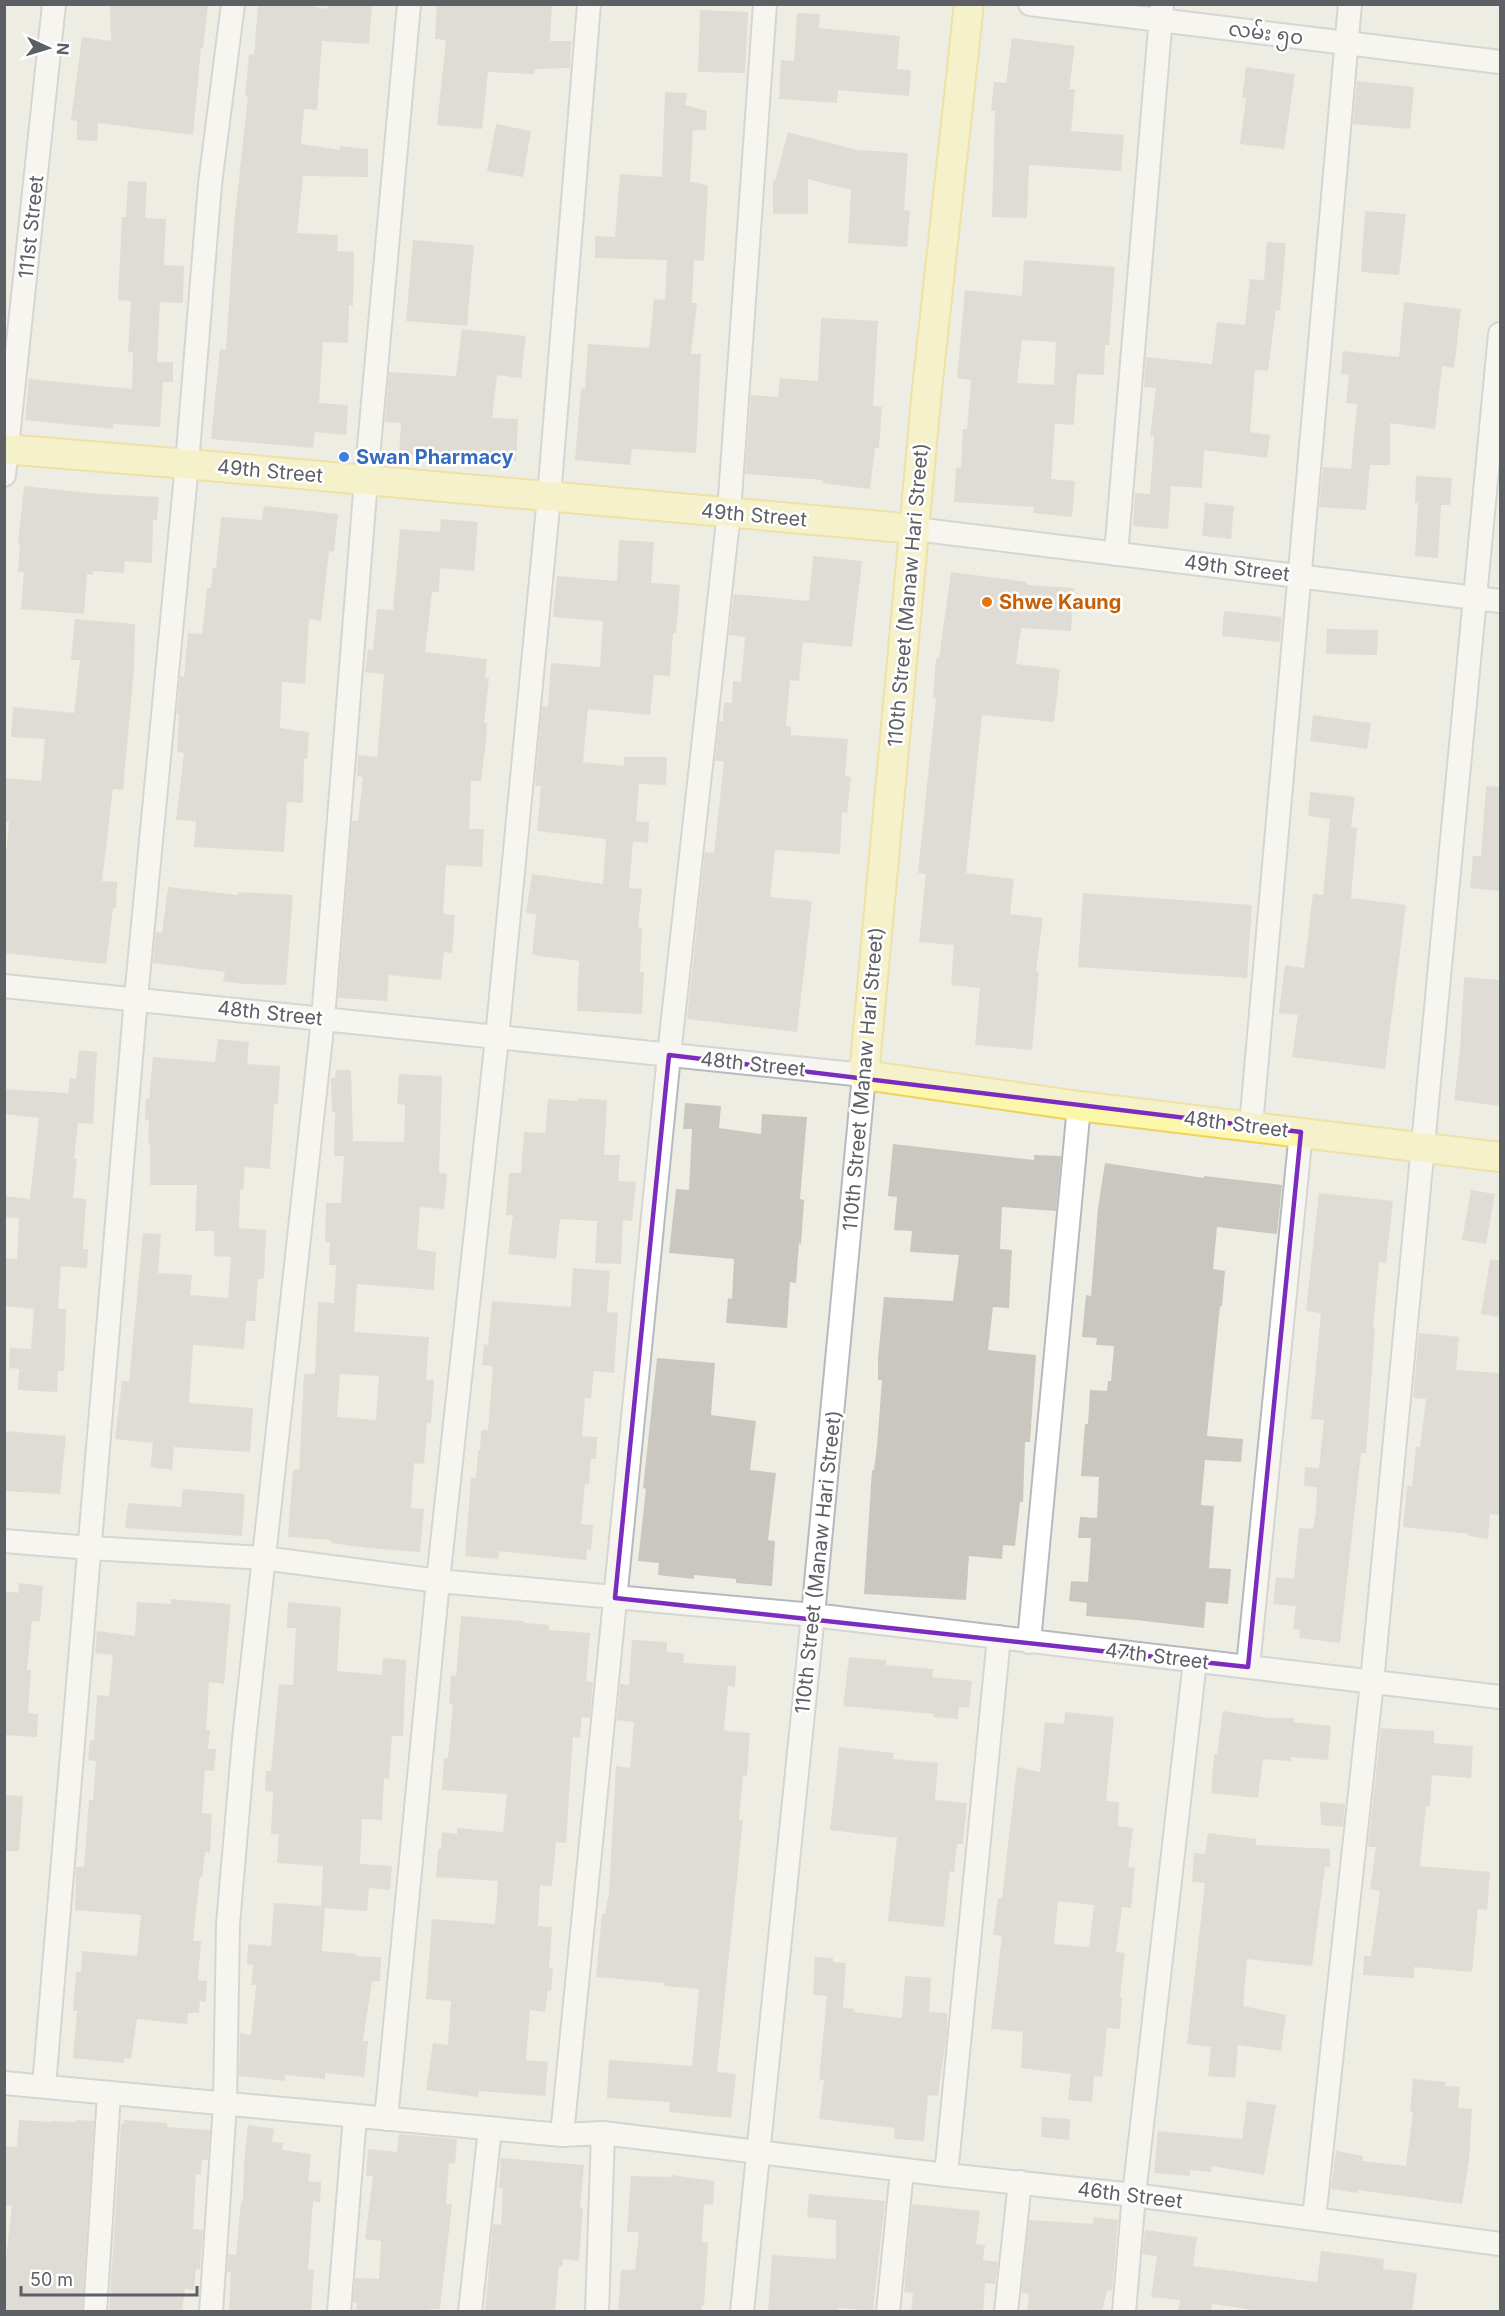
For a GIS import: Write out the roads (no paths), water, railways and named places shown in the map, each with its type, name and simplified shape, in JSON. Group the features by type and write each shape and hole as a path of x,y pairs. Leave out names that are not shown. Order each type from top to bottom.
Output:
{"main road":[{"name":"110th Street (Manaw Hari Street)","path":"864,1075 915,529 969,4"},
{"name":"49th Street","path":"6,458 187,464 915,529"},
{"name":"48th Street","path":"864,1075 1079,1106 1500,1157"}],"street":[{"name":"111st Street","path":"6,458 54,4"},
{"path":"44,2086 136,998 187,464 210,184 233,4"},
{"path":"211,2312 225,2104 228,1924 263,1558 323,1019 366,480 409,4"},
{"path":"386,2119 438,1581 497,1038 549,497 589,4"},
{"path":"562,2134 669,1055 729,512 765,4"},
{"name":"လမ်း ၅၀","path":"1030,4 1161,12 1346,43 1500,62"},
{"path":"1251,1126 1350,4"},
{"path":"1116,554 1161,12"},
{"path":"1314,2219 1371,1682 1424,1146 1500,334"},
{"name":"49th Street","path":"915,529 1500,601"},
{"name":"48th Street","path":"4,986 864,1075"},
{"name":"110th Street (Manaw Hari Street)","path":"742,2312 813,1615 864,1075"},
{"path":"1029,1642 1079,1106"},
{"path":"1248,1667 1301,1132"},
{"name":"47th Street","path":"4,1541 263,1558 438,1581 813,1615 1500,1697"},
{"path":"946,2175 999,1637"},
{"path":"1124,2312 1134,2194 1196,1660"},
{"name":"46th Street","path":"4,2083 490,2128 562,2134 603,2133 902,2170 1134,2194 1500,2244"},
{"path":"94,2312 109,2094"},
{"path":"339,2312 355,2116"},
{"path":"470,2312 490,2128"},
{"path":"597,2312 603,2133"},
{"path":"888,2312 902,2170"},
{"path":"1006,2312 1020,2182"}],"place":[{"name":"Swan Pharmacy","path":"344,457"},
{"name":"Shwe Kaung","path":"987,602"}]}
